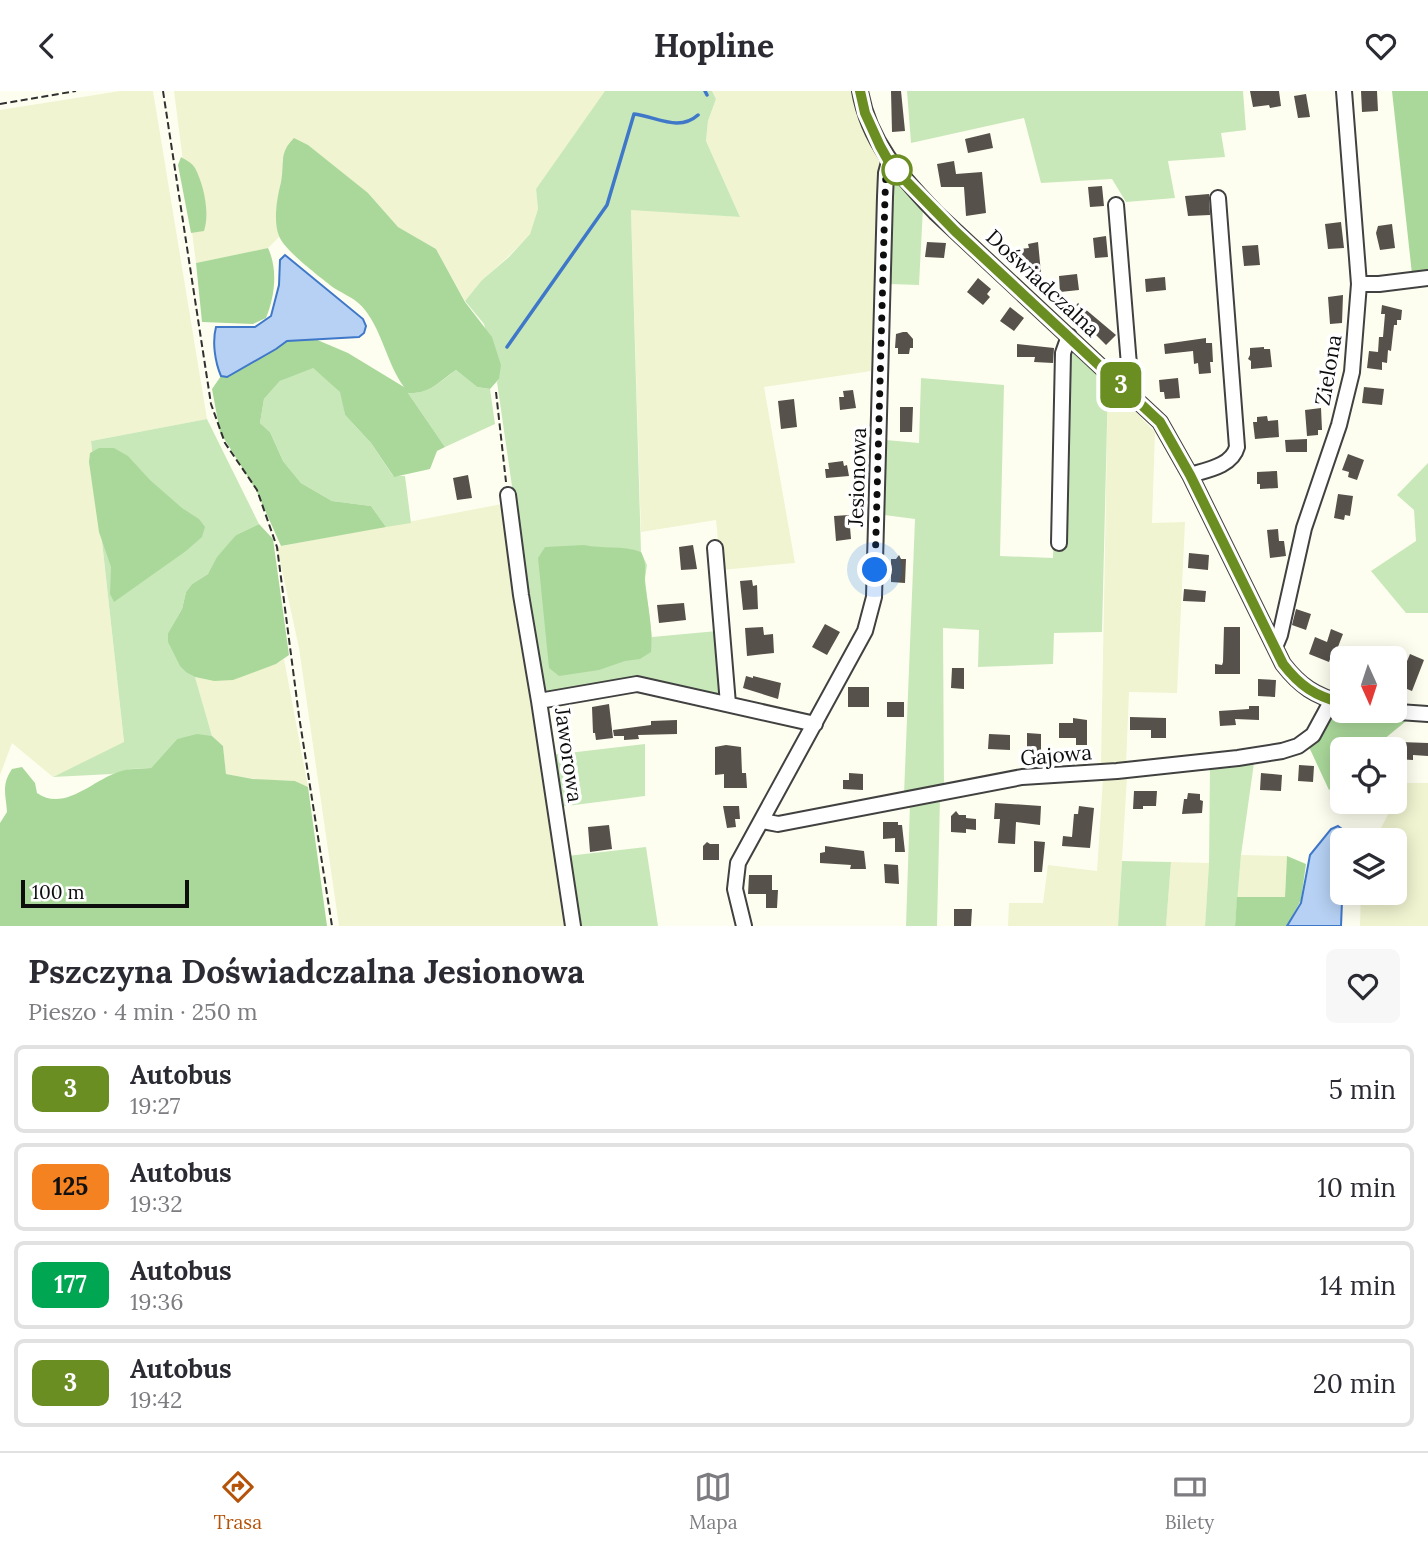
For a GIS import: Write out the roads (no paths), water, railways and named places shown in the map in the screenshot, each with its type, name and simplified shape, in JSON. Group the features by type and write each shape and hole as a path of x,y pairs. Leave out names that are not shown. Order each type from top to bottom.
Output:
{"street":[{"name":"Doświadczalna","path":"860,91 865,113 889,162 936,213 1160,422 1190,475 1275,647 1297,682 1330,699"},
{"name":"Zielona","path":"1275,647 1304,528 1339,425 1352,372 1359,284 1344,91"},
{"name":"Jesionowa","path":"744,926 736,889 736,871 748,843 865,631 874,597 885,197 889,162"},
{"path":"1190,475 1229,461 1235,455 1237,447 1218,198"},
{"path":"1116,205 1129,365 1128,375 1122,386"},
{"path":"1359,284 1428,278"},
{"path":"1059,543 1063,353 1069,336"},
{"path":"508,495 539,701"},
{"path":"715,548 728,705"},
{"name":"Jaworowa","path":"573,926 539,701 637,684 815,724"},
{"name":"Gajowa","path":"762,821 778,824 1022,777 1117,771 1282,751 1313,735 1330,712"},
{"path":"1407,713 1428,714"}],"water":[{"path":"285,255 363,319 366,326 364,333 359,337 287,341 227,377 221,376 215,352 216,327 255,327 271,316 279,285 280,260"},
{"path":"1330,830 1330,905 1342,905 1341,926 1287,926 1301,903 1310,855"}],"waterway":[{"path":"705,91 707,95"},
{"path":"507,347 607,205 634,114 675,123 691,120 698,115"}]}
